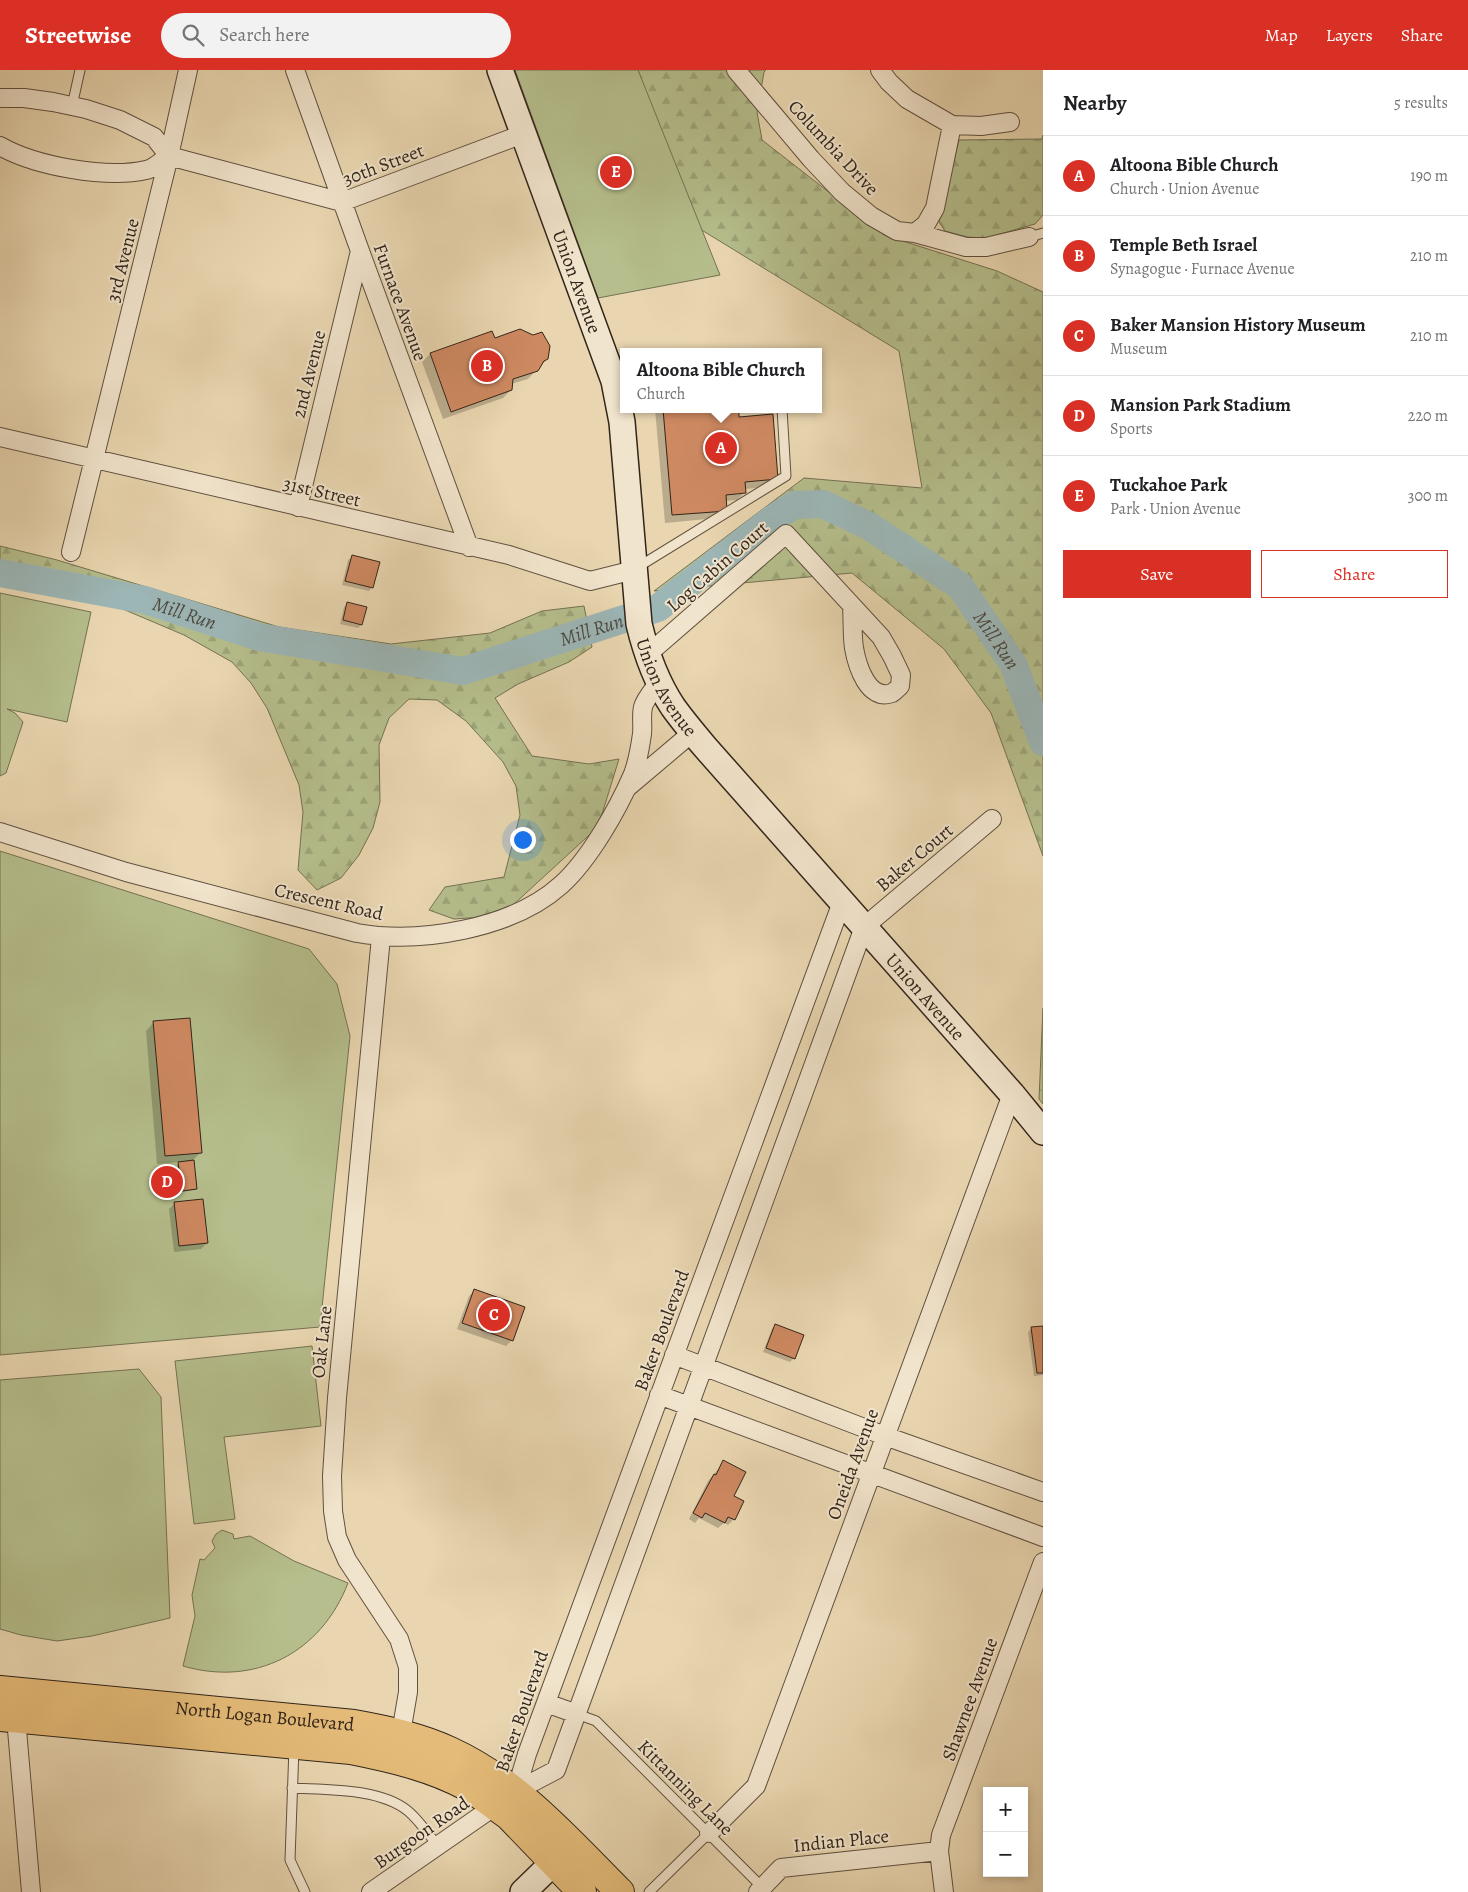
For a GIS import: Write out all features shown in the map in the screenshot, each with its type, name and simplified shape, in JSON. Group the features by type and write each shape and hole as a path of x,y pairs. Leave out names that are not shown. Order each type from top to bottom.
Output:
{"main road":[{"name":"Union Avenue","path":"500,70 620,399"},
{"name":"Union Avenue","path":"622,413 638,614 648,654 659,682 673,706 693,732 1012,1094 1043,1132"},
{"name":"North Logan Boulevard","path":"0,1690 354,1724 401,1733 450,1751 488,1772 506,1799"},
{"name":"North Logan Boulevard","path":"8,1718 350,1750 395,1759 442,1775 468,1787 506,1799"},
{"path":"506,1799 509,1816 582,1892"},
{"path":"506,1799 543,1815 620,1892"},
{"path":"523,1892 553,1863"}],"street":[{"name":"3rd Avenue","path":"71,552 169,156 188,70"},
{"name":"Furnace Avenue","path":"295,70 469,547"},
{"name":"Columbia Drive","path":"736,70 811,159 842,192 871,216 897,231 915,233 966,247 986,247 1036,235"},
{"path":"880,70 889,82 907,99 952,126 981,126 1010,122"},
{"path":"0,98 24,98 86,108 120,120 154,137 169,156 148,170 104,173 59,167 11,152 0,146"},
{"path":"915,233 926,224 936,208 952,126"},
{"name":"30th Street","path":"169,156 342,202 523,134"},
{"name":"2nd Avenue","path":"298,507 360,251"},
{"name":"31st Street","path":"0,437 509,555 590,581 634,570"},
{"name":"Log Cabin Court","path":"648,654 786,534 852,606"},
{"name":"Crescent Road","path":"0,832 126,872 381,937 437,934 469,928 523,910 562,885 579,866 600,835 625,790 638,757 643,706 659,682"},
{"name":"Crescent Road","path":"625,790 693,732"},
{"name":"Baker Court","path":"864,927 992,819"},
{"name":"Baker Boulevard","path":"506,1799 527,1754 842,902"},
{"name":"Baker Boulevard","path":"506,1799 556,1770 864,927"},
{"name":"Oak Lane","path":"381,937 337,1398 332,1476 333,1511 337,1537 347,1560 399,1639 408,1666 408,1692 401,1733"},
{"name":"Oneida Avenue","path":"709,1832 756,1786 1012,1094"},
{"path":"674,1355 885,1436 1043,1492"},
{"path":"659,1395 1043,1538"},
{"name":"Shawnee Avenue","path":"939,1851 942,1835 1043,1562"},
{"path":"546,1703 577,1714"},
{"path":"8,1718 31,1892"},
{"name":"Burgoon Road","path":"371,1892 506,1799"},
{"path":"939,1851 944,1892"},
{"name":"Indian Place","path":"762,1890 781,1868 939,1851"}],"lane":[{"path":"72,106 80,70"},
{"path":"634,570 786,476 782,413"},
{"name":"Kittanning Lane","path":"577,1714 596,1721 709,1832 762,1890"},
{"path":"294,1744 290,1860 305,1892"},
{"path":"292,1788 369,1794 394,1801 408,1811 438,1846"},
{"path":"649,1892 709,1832"}],"green space":[{"path":"515,70 638,70 720,275 598,298"},
{"path":"543,70 766,70 764,72 757,112 762,140 884,235 997,271 1043,292 1043,856 991,713 944,649 852,573 654,591 804,478 922,488 899,351 700,229"},
{"path":"1043,135 1043,215 1035,224 986,238 967,237 945,231 939,222 959,140 1042,139"},
{"path":"0,546 57,560 279,627 391,644 490,633 542,611 584,606 592,647 569,662 518,684 495,698 532,756 589,764 619,759 598,827 513,905 482,917 454,919 429,910 445,887 504,877 520,815 516,786 503,762 466,721 437,700 409,699 389,718 379,745 380,802 373,828 359,855 341,878 317,890 298,870 303,812 299,785 267,708 251,683 232,662 184,635 111,604 0,582"},
{"path":"0,593 91,612 67,722 7,709 15,713 23,722 6,773 0,776"},
{"path":"0,851 309,949 337,984 350,1036 320,1327 0,1355"},
{"path":"1043,1008 1043,1104 1039,1099"},
{"path":"312,1346 321,1426 224,1437 235,1519 194,1524 175,1361"},
{"path":"139,1369 161,1397 170,1618 92,1636 57,1641 21,1635 0,1629 0,1380"},
{"path":"222,1530 233,1534 234,1539 250,1536 294,1561 348,1583 336,1608 321,1628 303,1646 282,1659 260,1667 235,1672 210,1671 183,1666 195,1616 192,1595 200,1559 204,1560 215,1548 212,1541 216,1534"}],"building":[{"path":"520,329 533,335 542,332 550,346 548,359 544,361 538,371 513,379 512,390 451,412 430,353 492,331 495,338"},
{"path":"663,413 739,413 739,417 773,414 778,479 745,482 746,493 726,495 727,511 672,515"},
{"path":"352,555 380,562 373,588 345,581"},
{"path":"347,602 367,607 362,625 343,620"},
{"path":"190,1018 202,1153 165,1156 153,1021"},
{"path":"194,1160 197,1189 182,1191 178,1162"},
{"path":"203,1199 208,1243 179,1246 174,1202"},
{"path":"474,1289 525,1307 513,1341 462,1323"},
{"path":"775,1324 804,1335 795,1359 766,1348"},
{"path":"1043,1326 1043,1373 1037,1373 1031,1327"},
{"path":"723,1460 746,1472 734,1496 744,1501 735,1520 728,1517 725,1523 705,1513 702,1518 693,1513"}],"waterway":[{"name":"Mill Run","path":"0,573 145,600 259,637 463,671 658,608 771,520 794,505 823,504 869,526 960,586 1013,664 1043,742"}],"place":[{"name":"Tuckahoe Park","path":"616,172"},
{"name":"Temple Beth Israel","path":"487,366"},
{"name":"Altoona Bible Church","path":"721,448"},
{"name":"Mansion Park Stadium","path":"167,1182"},
{"name":"Baker Mansion History Museum","path":"494,1315"}]}
